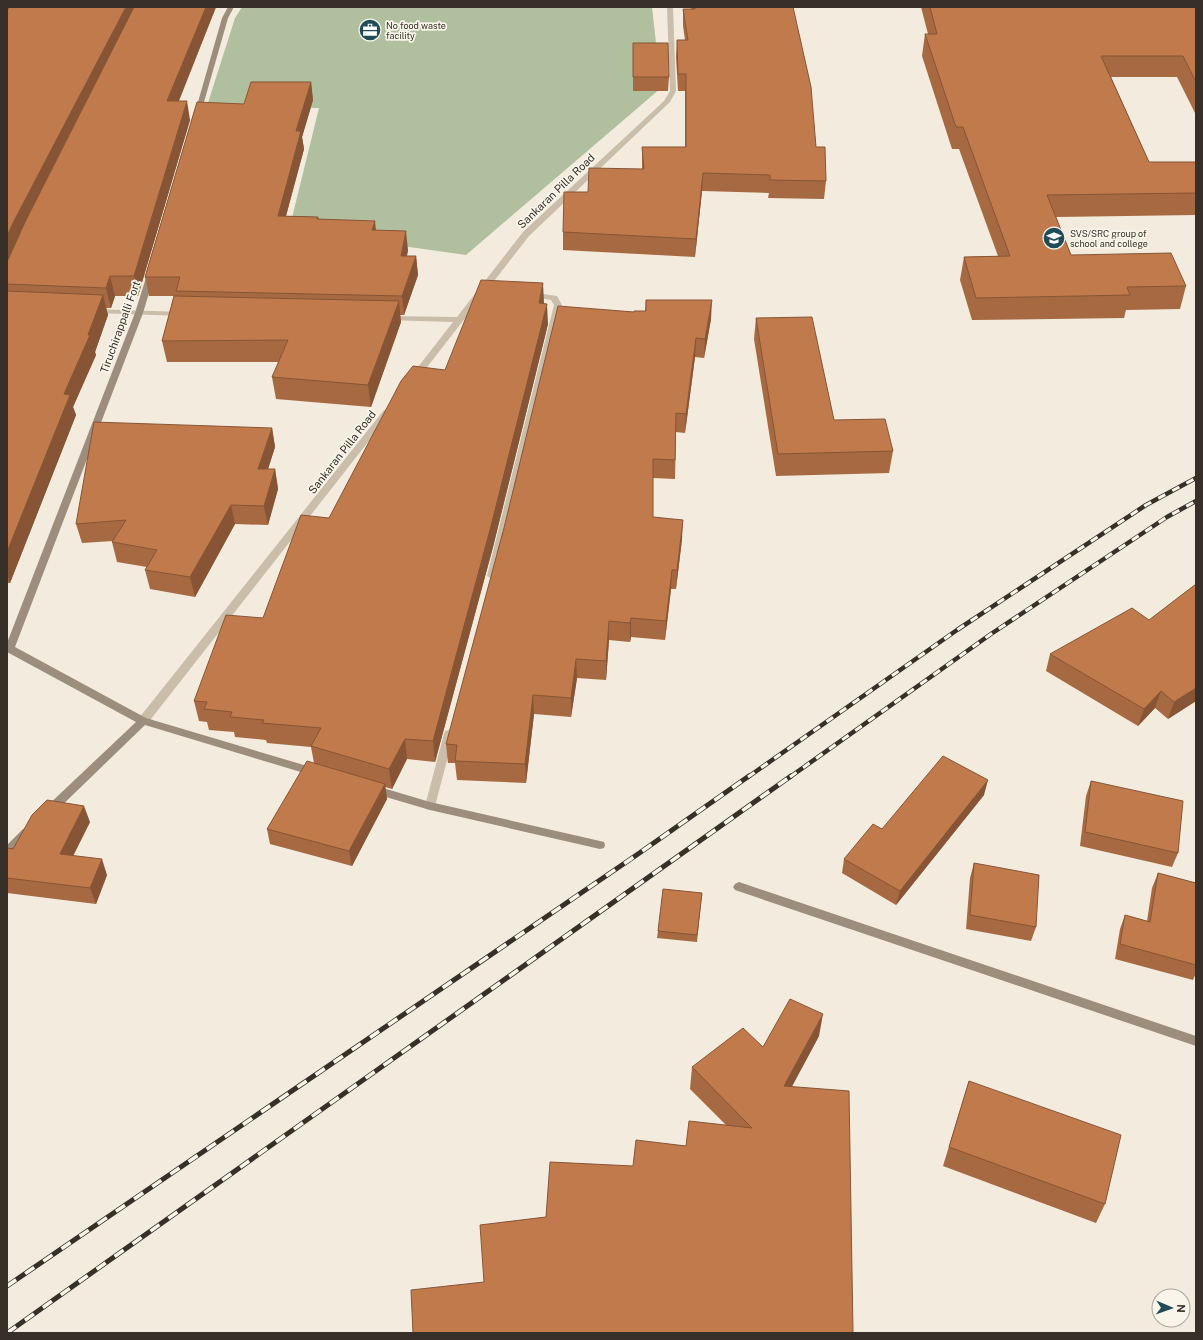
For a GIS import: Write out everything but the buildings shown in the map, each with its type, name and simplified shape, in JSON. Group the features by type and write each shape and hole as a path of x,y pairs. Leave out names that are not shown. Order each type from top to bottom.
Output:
{"street":[{"path":"194,124 225,18 231,7"},
{"name":"Sankaran Pilla Road","path":"410,383 460,320 489,288 526,234 667,102 673,91 670,7"},
{"name":"Tiruchirappalli Fort","path":"9,648 139,313 152,267"},
{"path":"489,585 558,305 554,298 522,293"},
{"path":"85,310 194,314"},
{"path":"382,318 460,320"},
{"name":"Sankaran Pilla Road","path":"143,721 390,408"},
{"path":"9,648 143,721 324,775"},
{"path":"7,852 143,721"},
{"path":"430,806 452,722"},
{"path":"362,786 430,806 600,845"},
{"path":"739,887 1196,1041"}],"green space":[{"path":"242,7 652,7 661,88 466,255 289,230 319,108 207,106 235,18"}],"railway":[{"path":"748,777 957,630 1146,505 1196,478"},
{"path":"790,777 991,634 1167,517 1196,501"},
{"path":"7,1286 638,854 749,776"},
{"path":"7,1333 791,776"}],"place":[{"name":"No food waste facility","path":"370,30"},
{"name":"SVS/SRC group of school and college","path":"1054,238"}]}
